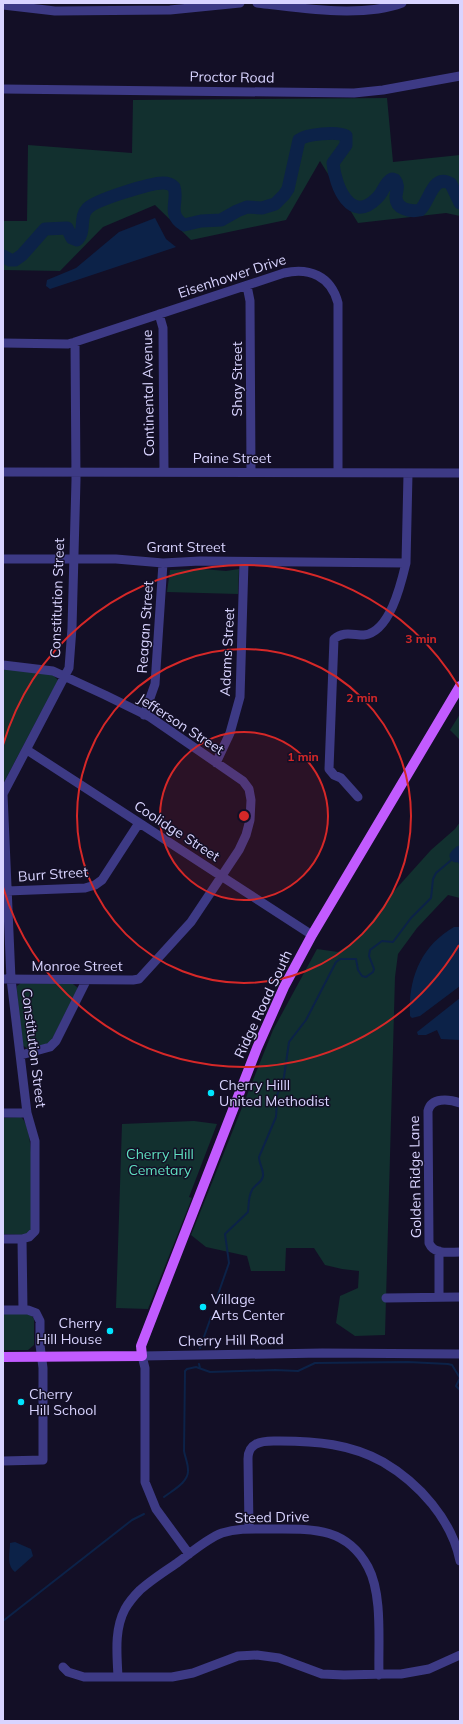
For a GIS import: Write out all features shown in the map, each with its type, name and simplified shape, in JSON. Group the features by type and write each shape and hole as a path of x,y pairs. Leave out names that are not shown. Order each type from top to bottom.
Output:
{"main road":[{"name":"Ridge Road South","path":"142,1356 142,1346 149,1327 257,1048 284,987 312,935 460,686"},
{"name":"Cherry Hill Road","path":"3,1357 142,1356"}],"street":[{"path":"3,5 55,11 125,7 185,10 240,3"},
{"path":"257,3 316,10 356,6 385,8 402,3"},
{"name":"Proctor Road","path":"3,89 354,93 383,90 460,76"},
{"name":"Eisenhower Drive","path":"3,343 68,344 284,273 300,270 316,275 326,282 334,292 338,308 338,472"},
{"name":"Shay Street","path":"247,286 250,301 251,472"},
{"name":"Continental Avenue","path":"159,314 163,328 164,472"},
{"name":"Constitution Street","path":"22,1239 29,1237 35,1231 35,1141 27,1113 21,1055 7,979 7,891 3,794 69,668 72,628 76,472 75,342"},
{"name":"Paine Street","path":"3,472 460,473"},
{"path":"358,797 341,778 334,775 329,769 334,639 339,635 372,633 380,627 391,608 400,587 406,563 408,474"},
{"name":"Grant Street","path":"3,559 129,559 163,563 200,561 406,563"},
{"name":"Adams Street","path":"216,763 230,733 240,697 244,562"},
{"name":"Reagan Street","path":"144,715 155,684 163,563"},
{"name":"Jefferson Street","path":"3,665 53,671 66,676 144,715 243,781 249,789 252,800 250,820 246,835 239,850 222,876"},
{"name":"Coolidge Street","path":"27,750 312,935"},
{"name":"Burr Street","path":"7,891 86,888 95,885 102,880 139,823"},
{"name":"Monroe Street","path":"7,979 86,981 139,979 191,922 222,876"},
{"path":"21,1055 50,1047 56,1041 86,981"},
{"name":"Golden Ridge Lane","path":"460,1103 443,1100 434,1102 428,1108 428,1240 431,1247 439,1251 460,1252"},
{"path":"3,1114 27,1113"},
{"path":"3,1239 22,1239 22,1310"},
{"path":"439,1251 439,1298"},
{"path":"386,1298 460,1297"},
{"path":"3,1310 22,1310 36,1313 40,1321 40,1345 43,1368 43,1460 3,1460"},
{"name":"Cherry Hill Road","path":"142,1356 322,1353 460,1354"},
{"path":"142,1356 145,1368 145,1482 156,1509 189,1554"},
{"path":"249,1529 248,1459 249,1452 254,1445 265,1442 301,1441 328,1443 350,1448 371,1456 395,1470 413,1484 437,1511 450,1532 460,1561"},
{"name":"Steed Drive","path":"118,1677 118,1633 125,1609 141,1589 189,1554 219,1535 231,1531 249,1529 321,1530 340,1538 359,1555 371,1574 377,1596 379,1675"},
{"path":"63,1667 68,1672 84,1677 181,1676 238,1656 257,1654 279,1658 322,1674 344,1676 379,1675 401,1674 429,1669 460,1655"}],"green space":[{"path":"387,98 393,162 460,155 460,216 446,213 358,223 320,161 286,220 191,240 155,205 103,227 60,271 3,270 3,221 27,221 28,145 132,153 133,100"},
{"path":"202,569 226,571 239,569 238,594 167,592 170,570"},
{"path":"3,668 52,674 58,680 3,784"},
{"path":"460,714 460,740 450,730"},
{"path":"460,822 460,898 448,895 417,928 398,954 395,977 385,1335 355,1336 336,1323 340,1296 358,1288 359,1271 325,1265 314,1248 286,1248 285,1271 251,1271 247,1256 206,1247 191,1235 273,1030 317,949 338,952 360,937 395,890 431,850 455,829"},
{"path":"21,983 73,984 78,988 50,1043 28,1049 22,1045 17,991 17,986"},
{"path":"21,1117 26,1124 31,1152 32,1229 27,1235 3,1234 3,1118"},
{"name":"Cherry Hill Cemetary","path":"194,1121 217,1124 189,1197 192,1198 148,1309 116,1308 122,1124"},
{"path":"3,1313 30,1314 34,1319 34,1345 28,1350 3,1350"}],"water":[{"path":"155,218 166,239 176,247 50,289 46,286 47,280 76,268 119,232"},
{"path":"454,927 460,927 460,986 420,1016 412,1018 410,1016 411,989 419,964 425,953 433,944"},
{"path":"460,998 460,1040 441,1039 437,1030 426,1035 418,1035 417,1032"},
{"path":"15,1542 31,1549 33,1556 15,1572 10,1566 9,1559 10,1543"}],"waterway":[{"path":"3,256 10,260 15,260 22,255 45,229 67,228 72,238 77,240 80,237 83,216 87,209 92,205 123,193 157,184 167,183 174,187 174,212 179,221 184,225 201,221 221,220 247,207 262,208 275,204 288,189 299,140 308,136 322,134 342,134 346,136 346,145 333,163 334,172 341,191 352,205 359,207 368,205 379,196 392,179 395,180 397,184 396,200 404,209 420,210 436,185 445,181 451,184 460,203"},
{"path":"456,856 460,852"},
{"path":"215,1303 229,1263 225,1234 248,1212 249,1198 253,1188 260,1182 263,1176 259,1157 276,1117 276,1098 284,1077 289,1042 306,1020 336,962 340,959 356,959 358,970 362,976 366,977 373,972 374,969 369,956 370,950 382,941 393,942 411,918 431,898 433,879 436,873 456,856 460,864"},
{"path":"200,1348 211,1317"},
{"path":"164,1497 180,1485 188,1474 188,1465 184,1451 185,1371 187,1369 196,1367 210,1372 275,1370 298,1371 315,1363 408,1362 448,1364 452,1365 460,1378 456,1386 460,1390"},
{"path":"199,1364 200,1368"},
{"path":"3,1621 132,1520 144,1514"}],"place":[{"name":"Cherry Hilll United Methodist","path":"211,1093"},
{"name":"Village Arts Center","path":"203,1307"},
{"name":"Cherry Hill House","path":"110,1331"},
{"name":"Cherry Hill School","path":"21,1402"}]}
